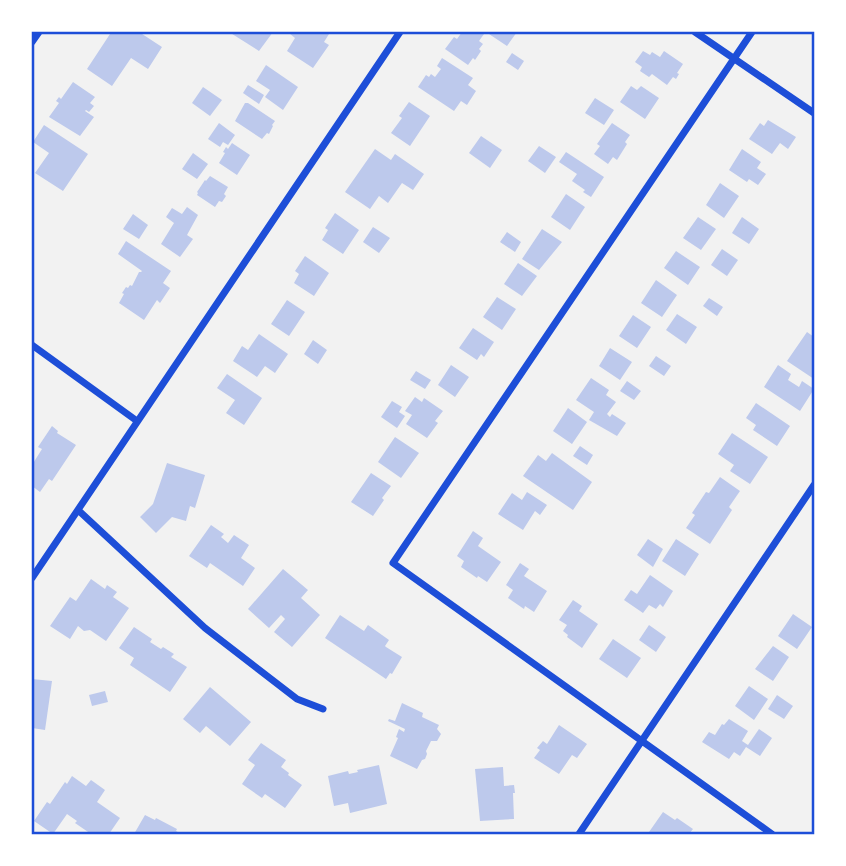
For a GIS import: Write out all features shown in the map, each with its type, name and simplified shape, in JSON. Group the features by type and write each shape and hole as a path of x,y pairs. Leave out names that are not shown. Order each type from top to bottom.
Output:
{"street":[{"path":"32,42 39,32"},
{"path":"32,578 400,32"},
{"path":"695,32 814,113"},
{"path":"752,32 393,563 772,835"},
{"path":"32,345 137,421"},
{"path":"579,835 814,485"},
{"path":"78,510 205,628 297,698 323,709"}],"building":[{"path":"106,32 139,32 162,47 148,69 131,58 112,86 87,69 110,34"},
{"path":"229,32 273,32 259,51"},
{"path":"290,32 329,34 324,42 329,45 313,68 287,51 295,38"},
{"path":"462,32 484,34 479,41 483,44 479,49 481,51 468,65 445,49 454,37 457,39"},
{"path":"486,32 517,32 507,46"},
{"path":"643,51 660,57 664,51 683,64 676,79 673,77 667,85 652,74 649,77 640,71 642,67 635,62"},
{"path":"512,53 524,61 518,70 506,62"},
{"path":"442,58 473,78 468,85 476,91 467,105 461,101 454,111 418,87 426,75 435,77 441,69 437,66"},
{"path":"266,65 298,87 283,110 265,97 270,90 256,81"},
{"path":"73,82 95,97 90,103 94,106 89,112 85,111 94,117 80,136 49,117 59,103 56,101 59,97 61,99"},
{"path":"248,85 264,95 259,104 243,93"},
{"path":"631,86 637,90 641,86 659,98 645,119 620,102"},
{"path":"203,87 222,100 210,116 192,103"},
{"path":"595,98 614,110 604,125 585,113"},
{"path":"409,102 430,116 410,146 391,133"},
{"path":"245,103 275,121 269,134 262,139 235,121"},
{"path":"768,120 796,137 788,149 780,143 772,154 749,139 760,123 764,126"},
{"path":"219,123 235,135 228,145 223,142 220,147 208,139"},
{"path":"612,123 630,135 617,160 613,157 608,164 594,154 600,146 597,144"},
{"path":"44,125 88,154 63,191 35,173 49,153 33,142"},
{"path":"481,136 502,150 490,168 469,153"},
{"path":"232,143 250,155 237,175 219,163 226,147 228,149"},
{"path":"539,146 556,157 545,173 528,161"},
{"path":"375,149 391,160 395,154 424,174 413,190 402,183 388,203 379,196 370,209 345,192"},
{"path":"742,149 761,162 757,168 766,174 758,185 749,179 747,182 729,170"},
{"path":"566,152 604,177 591,197 572,181 577,174 559,162"},
{"path":"193,153 208,164 197,179 182,169"},
{"path":"210,176 228,187 224,194 226,196 215,207 197,195"},
{"path":"720,183 739,196 724,218 706,205"},
{"path":"566,194 585,207 570,230 551,217"},
{"path":"187,207 198,215 187,235 193,239 180,257 161,244 174,223 166,217 172,208 182,214"},
{"path":"335,213 359,230 343,254 322,240 328,230 325,228"},
{"path":"133,214 148,225 139,239 123,229"},
{"path":"698,217 716,229 701,250 683,238"},
{"path":"742,217 759,229 749,244 732,233"},
{"path":"373,227 390,238 379,253 363,242"},
{"path":"542,229 562,242 539,270 522,259"},
{"path":"507,232 521,242 515,252 500,242"},
{"path":"126,241 171,271 163,283 170,288 160,303 157,300 144,320 119,303 126,287 132,286 142,271 118,254"},
{"path":"722,249 738,260 727,276 711,265"},
{"path":"676,251 700,267 688,285 664,268"},
{"path":"305,256 329,273 314,296 294,283 299,274 295,271"},
{"path":"518,263 537,276 522,296 504,284"},
{"path":"656,280 677,295 662,317 641,303"},
{"path":"497,297 516,309 502,330 483,317"},
{"path":"709,298 723,307 717,316 703,306"},
{"path":"287,300 305,312 289,336 271,324"},
{"path":"677,314 697,327 686,344 666,330"},
{"path":"633,315 651,327 637,348 619,336"},
{"path":"473,328 494,342 484,357 481,354 477,360 459,348"},
{"path":"807,332 814,337 814,379 787,361"},
{"path":"259,334 288,354 275,373 265,366 257,377 233,361 242,346 248,350"},
{"path":"313,340 327,350 318,364 304,354"},
{"path":"610,348 632,362 620,380 599,366"},
{"path":"656,356 671,366 664,376 649,366"},
{"path":"451,365 469,377 455,397 438,385"},
{"path":"778,365 791,374 788,380 799,387 802,381 814,389 800,411 764,387"},
{"path":"416,371 431,380 425,389 410,380"},
{"path":"227,374 262,398 244,425 226,413 235,400 217,388"},
{"path":"591,378 609,390 606,395 616,402 607,414 610,417 612,414 626,423 617,436 589,420 594,412 576,400"},
{"path":"627,381 641,391 634,400 620,391"},
{"path":"415,397 422,402 424,398 443,411 427,438 406,424 412,415 405,411"},
{"path":"392,401 402,407 399,412 405,416 397,428 381,417"},
{"path":"756,403 790,426 777,446 753,430 756,425 746,418"},
{"path":"568,408 587,422 572,444 553,431"},
{"path":"52,426 57,433 76,445 52,481 49,479 40,492 32,486 32,465 42,449 38,447"},
{"path":"732,433 768,457 750,484 730,471 734,465 718,454"},
{"path":"395,437 419,453 401,478 378,462"},
{"path":"580,446 593,455 587,465 573,456"},
{"path":"552,453 592,482 573,510 523,476 538,455 546,461"},
{"path":"167,463 205,475 195,508 190,506 186,521 172,517 156,533 140,517 153,504"},
{"path":"371,473 391,486 373,516 351,502"},
{"path":"720,477 740,491 729,507 732,510 710,544 686,528 706,492 709,493"},
{"path":"527,492 547,505 540,515 535,511 523,530 498,514 512,493 522,500"},
{"path":"211,525 224,534 221,537 228,543 234,535 249,545 241,558 255,568 243,586 210,563 207,568 189,556"},
{"path":"473,531 483,538 478,546 501,562 487,582 461,567 464,561 457,556"},
{"path":"648,539 663,549 653,567 637,555"},
{"path":"676,539 699,554 685,576 662,561"},
{"path":"520,563 529,569 524,576 547,591 534,612 508,598 513,590 506,585"},
{"path":"283,569 308,590 301,598 320,615 292,647 274,632 285,619 281,615 269,628 248,609"},
{"path":"650,575 673,591 663,607 660,604 656,609 649,605 643,613 624,600 631,590 637,594"},
{"path":"91,579 105,589 107,585 117,592 113,597 129,608 106,641 90,630 84,631 78,626 70,639 50,626 70,597 76,601"},
{"path":"573,600 582,606 579,611 598,624 582,648 567,637 563,631 567,625 559,620"},
{"path":"793,614 812,627 797,649 778,636"},
{"path":"340,615 364,631 368,625 389,640 386,647 402,657 386,679 325,638"},
{"path":"649,625 666,637 656,652 639,640"},
{"path":"134,627 152,639 150,642 174,654 171,657 187,667 170,692 130,665 134,658 119,648"},
{"path":"613,639 641,658 627,678 599,659"},
{"path":"773,646 789,657 773,681 755,669"},
{"path":"32,679 52,681 45,730 32,728"},
{"path":"749,686 768,699 754,720 735,706"},
{"path":"210,687 251,722 230,746 206,726 200,733 183,719"},
{"path":"105,691 108,702 92,706 89,695"},
{"path":"777,695 793,706 784,719 768,709"},
{"path":"402,703 423,713 422,717 439,725 437,729 441,734 437,741 431,741 425,759 417,769 390,756 399,729 404,732 405,729 388,721 395,721"},
{"path":"729,719 748,731 742,741 748,745 759,729 772,738 760,756 746,747 740,756 734,752 729,759 702,742 709,732 715,735"},
{"path":"559,725 587,744 577,758 572,755 559,774 534,758 540,750 537,748 543,741 547,744"},
{"path":"261,743 286,760 281,767 302,785 285,808 265,794 262,798 242,784 255,765 248,760"},
{"path":"379,765 387,804 350,813 348,803 334,806 328,776 348,771 349,774"},
{"path":"503,767 504,786 514,785 514,819 480,821 475,769"},
{"path":"72,776 86,786 91,780 105,790 97,802 120,818 109,834 91,834 67,814 53,834 34,821 47,802 50,804"},
{"path":"663,812 693,829 689,834 652,834 649,832"},
{"path":"145,815 177,829 181,834 134,834"}]}
